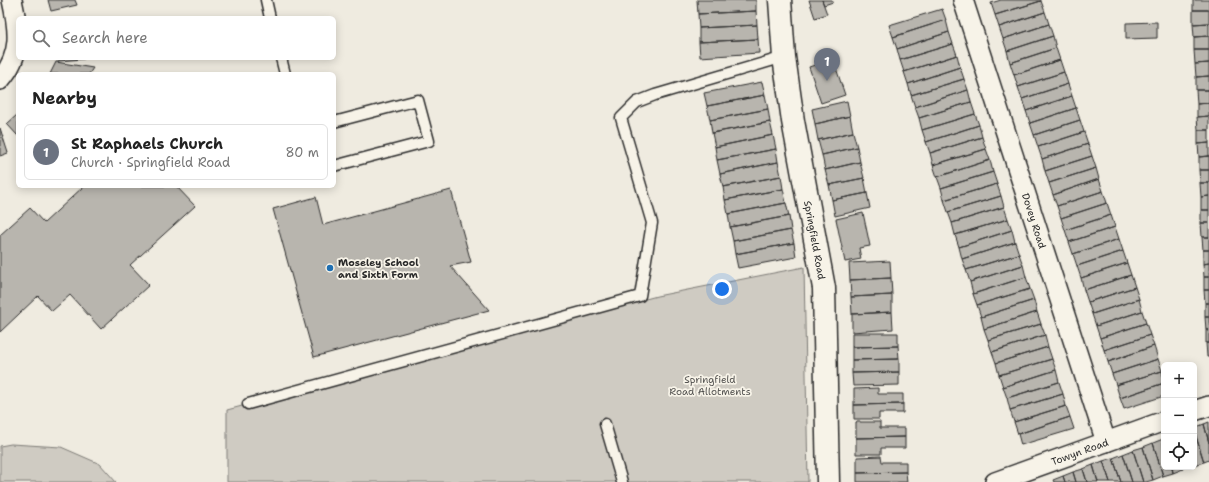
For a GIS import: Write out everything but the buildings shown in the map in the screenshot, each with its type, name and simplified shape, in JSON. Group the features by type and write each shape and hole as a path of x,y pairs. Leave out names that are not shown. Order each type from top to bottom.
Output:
{"street":[{"path":"12,0 16,18"},
{"name":"Springfield Road","path":"780,0 784,57 793,121 824,288 828,482"},
{"name":"Dovey Road","path":"963,0 1106,442"},
{"path":"0,80 10,69 16,50"},
{"path":"1197,410 1209,406"},
{"name":"Towyn Road","path":"995,482 1161,423"}],"lane":[{"path":"266,0 270,16"},
{"path":"248,404 640,296 652,223 621,118 637,102 655,95 784,57"},
{"path":"282,60 284,72"},
{"path":"336,121 418,100 429,141 336,165"},
{"path":"605,424 622,482"}],"green space":[{"name":"Springfield Road Allotments","path":"804,267 808,482 227,482 227,410 657,296"},
{"path":"11,444 61,447 100,464 116,482 0,482 0,446"}],"place":[{"name":"St Raphaels Church","path":"827,81"},
{"name":"Moseley School and Sixth Form","path":"330,268"}]}
